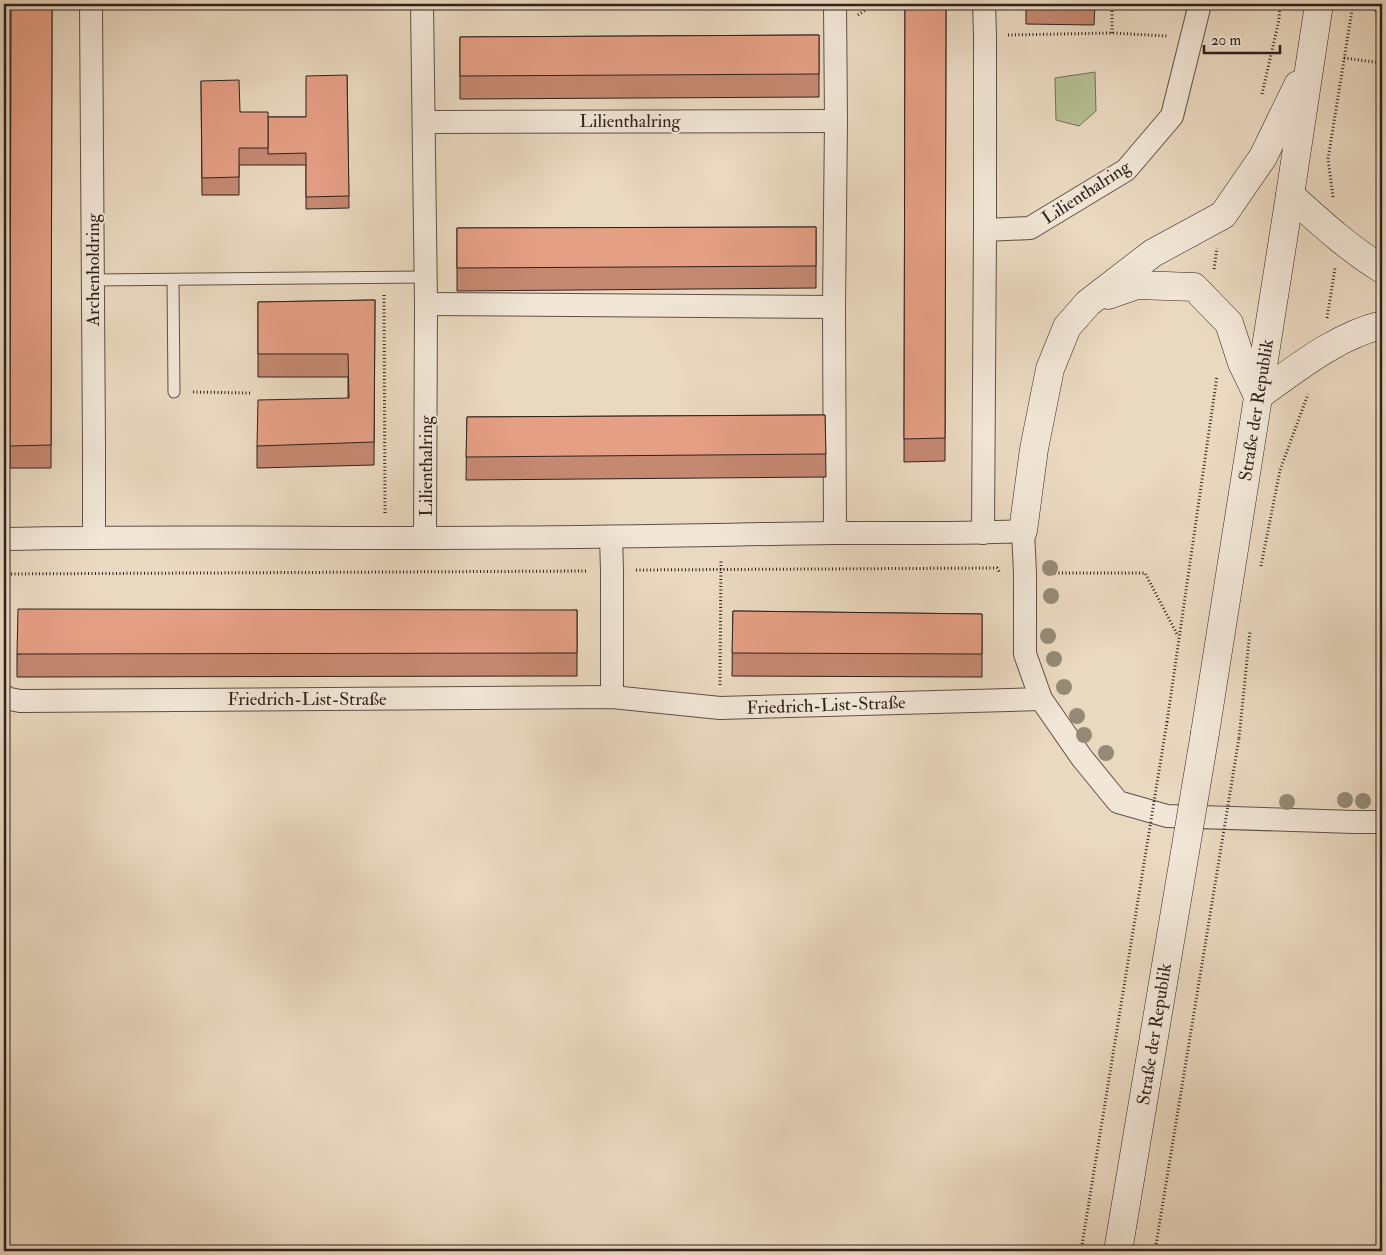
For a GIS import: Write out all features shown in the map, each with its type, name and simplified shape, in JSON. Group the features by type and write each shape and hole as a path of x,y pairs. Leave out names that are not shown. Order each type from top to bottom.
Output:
{"main road":[{"name":"Straße der Republik","path":"1118,1251 1205,733 1290,195 1318,4"},
{"path":"1023,531 1034,449 1050,370 1067,327 1088,303 1153,253 1223,215 1263,157 1309,61"},
{"path":"1290,195 1340,239 1382,269"},
{"path":"1088,303 1137,285 1194,287 1229,323 1242,363 1258,396 1323,350 1371,328 1382,326"}],"street":[{"name":"Archenholdring","path":"91,4 94,537"},
{"name":"Lilienthalring","path":"422,4 426,304 425,538"},
{"path":"835,4 835,533"},
{"path":"983,533 984,4"},
{"name":"Lilienthalring","path":"985,230 1030,228 1126,170 1172,116 1200,4"},
{"name":"Lilienthalring","path":"424,122 836,121"},
{"path":"426,304 834,307"},
{"path":"4,539 94,537 611,537 1023,531 1024,654 1041,699 1082,758 1118,802 1166,816 1382,822"},
{"path":"611,537 612,697"},
{"name":"Friedrich-List-Straße","path":"4,696 5,698 20,701 612,697 720,708 1041,699"}],"lane":[{"path":"93,280 425,278"},
{"path":"173,280 174,392"}],"path":[{"path":"1112,4 1112,33"},
{"path":"1374,4 1382,32"},
{"path":"985,36 1112,33 1192,38"},
{"path":"1344,58 1382,63"},
{"path":"384,278 385,537"},
{"path":"174,392 250,393"},
{"path":"720,708 721,536"},
{"path":"4,574 997,568 1002,576"},
{"path":"1024,573 1145,573 1178,637"},
{"path":"1081,1251 1167,722"},
{"path":"1155,1251 1239,738"}],"green space":[{"path":"1095,72 1096,111 1079,126 1056,120 1055,78"}],"building":[{"path":"11,4 52,4 51,445 10,446"},
{"path":"905,4 946,4 945,438 904,439"},
{"path":"1026,4 1094,4 1094,7 1026,7"},
{"path":"819,35 819,74 460,76 460,37"},
{"path":"347,75 349,196 306,197 306,153 268,154 268,117 306,117 306,76"},
{"path":"239,80 240,112 268,112 268,148 239,148 239,177 202,178 201,81"},
{"path":"816,227 816,266 457,268 457,228"},
{"path":"375,300 374,442 257,446 258,400 349,398 348,354 258,354 258,302"},
{"path":"825,415 826,454 466,457 467,417"},
{"path":"18,609 577,610 577,653 17,654"},
{"path":"733,611 982,614 982,654 732,653"}]}
